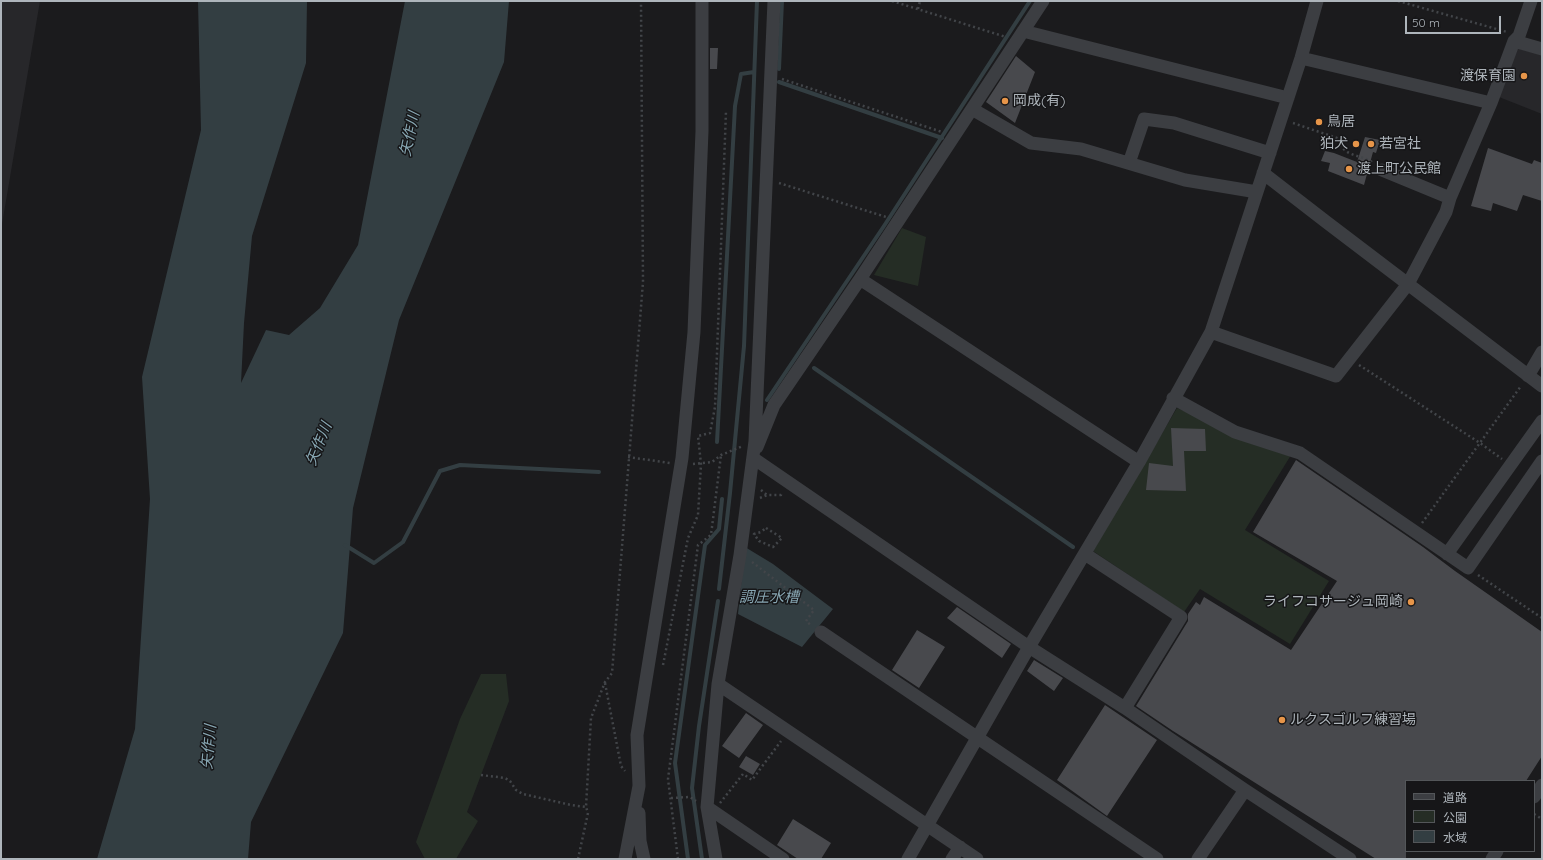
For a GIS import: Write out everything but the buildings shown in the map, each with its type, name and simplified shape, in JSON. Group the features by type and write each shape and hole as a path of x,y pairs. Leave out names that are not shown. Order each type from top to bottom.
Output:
{"street":[{"path":"644,859 640,841 637,735 682,464 694,332 702,131 702,1"},
{"path":"716,859 710,809 718,684 740,555 753,458 774,1"},
{"path":"753,458 774,405 1043,1"},
{"path":"908,859 1029,647 1139,462 1173,398 1211,332 1301,58 1317,1"},
{"path":"1211,332 1336,376 1408,284 1446,212 1450,198 1491,103 1531,1"},
{"path":"1020,36 1288,98"},
{"path":"1516,39 1542,49"},
{"path":"1301,58 1491,103"},
{"path":"972,109 1031,143 1081,149 1185,180 1257,192"},
{"path":"1129,163 1144,119 1174,123 1270,153"},
{"path":"1382,170 1450,198"},
{"path":"1263,173 1542,386"},
{"path":"860,278 1139,462"},
{"path":"1528,376 1542,352"},
{"path":"1173,398 1235,432 1300,454 1468,568 1542,461"},
{"path":"1447,554 1542,421"},
{"path":"753,458 1029,647 1125,708 1245,790 1350,859"},
{"path":"1085,554 1181,617 1125,708"},
{"path":"821,632 1157,859"},
{"path":"718,684 977,859"},
{"path":"1535,796 1542,785"},
{"path":"1198,859 1245,790"},
{"path":"625,859 638,791"},
{"path":"710,809 783,859"},
{"path":"952,859 960,847"}],"path":[{"path":"578,859 588,812 586,807 591,718 605,682 612,673 643,282 641,1"},
{"path":"892,1 1020,36"},
{"path":"918,9 920,1"},
{"path":"1398,1 1516,39"},
{"path":"771,76 954,136"},
{"path":"662,666 688,538 698,514 701,464 698,436 710,433 715,407 726,112"},
{"path":"1281,119 1340,139 1341,146 1345,151 1369,160 1382,170"},
{"path":"766,179 898,220"},
{"path":"1349,359 1480,443 1505,461"},
{"path":"1415,532 1528,376"},
{"path":"628,457 682,464 701,464 712,462 721,455 754,441"},
{"path":"678,859 668,779 698,545 710,535 721,455"},
{"path":"766,528 782,538 773,547 759,541 754,534 761,532 766,528"},
{"path":"1468,568 1542,618"},
{"path":"762,570 814,610 806,621 821,632"},
{"path":"605,682 621,766 638,791"},
{"path":"710,809 743,774 752,780 788,731"},
{"path":"481,775 505,778 510,781 516,790 523,794 586,807"},
{"path":"671,798 690,797"}],"shaded area":[{"path":"1,1 40,1 1,230"},
{"name":"渡保育園","path":"1517,48 1542,55 1542,114 1499,97"}],"green space":[{"path":"902,228 926,237 918,286 874,275"},
{"path":"1177,408 1291,455 1245,530 1329,581 1290,644 1200,589 1184,612 1093,551"},
{"path":"481,674 506,674 509,701 467,812 478,821 456,859 425,859 416,842 460,719"}],"water":[{"name":"矢作川","path":"198,1 307,1 306,63 252,236 244,323 241,383 266,330 289,335 320,308 358,245 405,1 509,1 504,62 399,320 353,508 343,633 251,822 248,859 97,859 135,729 150,499 142,377 201,130"},
{"name":"調圧水槽","path":"745,547 773,564 833,609 802,647 738,614"}],"waterway":[{"path":"719,589 744,346 757,1"},
{"path":"779,69 782,1"},
{"path":"767,400 884,226 1030,1"},
{"path":"717,442 735,106 741,74 754,72"},
{"path":"779,82 942,138"},
{"path":"814,368 1073,547"},
{"path":"345,545 374,563 403,542 440,471 460,465 599,472"},
{"path":"688,859 675,763 705,545 719,529 722,499"},
{"path":"702,859 692,788 699,726 718,601"}],"place":[{"name":"渡保育園","path":"1524,76"},
{"name":"岡成(有)","path":"1005,101"},
{"name":"鳥居","path":"1319,122"},
{"name":"狛犬","path":"1356,144"},
{"name":"若宮社","path":"1371,144"},
{"name":"渡上町公民館","path":"1349,169"},
{"name":"ライフコサージュ岡崎","path":"1411,602"},
{"name":"ルクスゴルフ練習場","path":"1282,720"}]}
